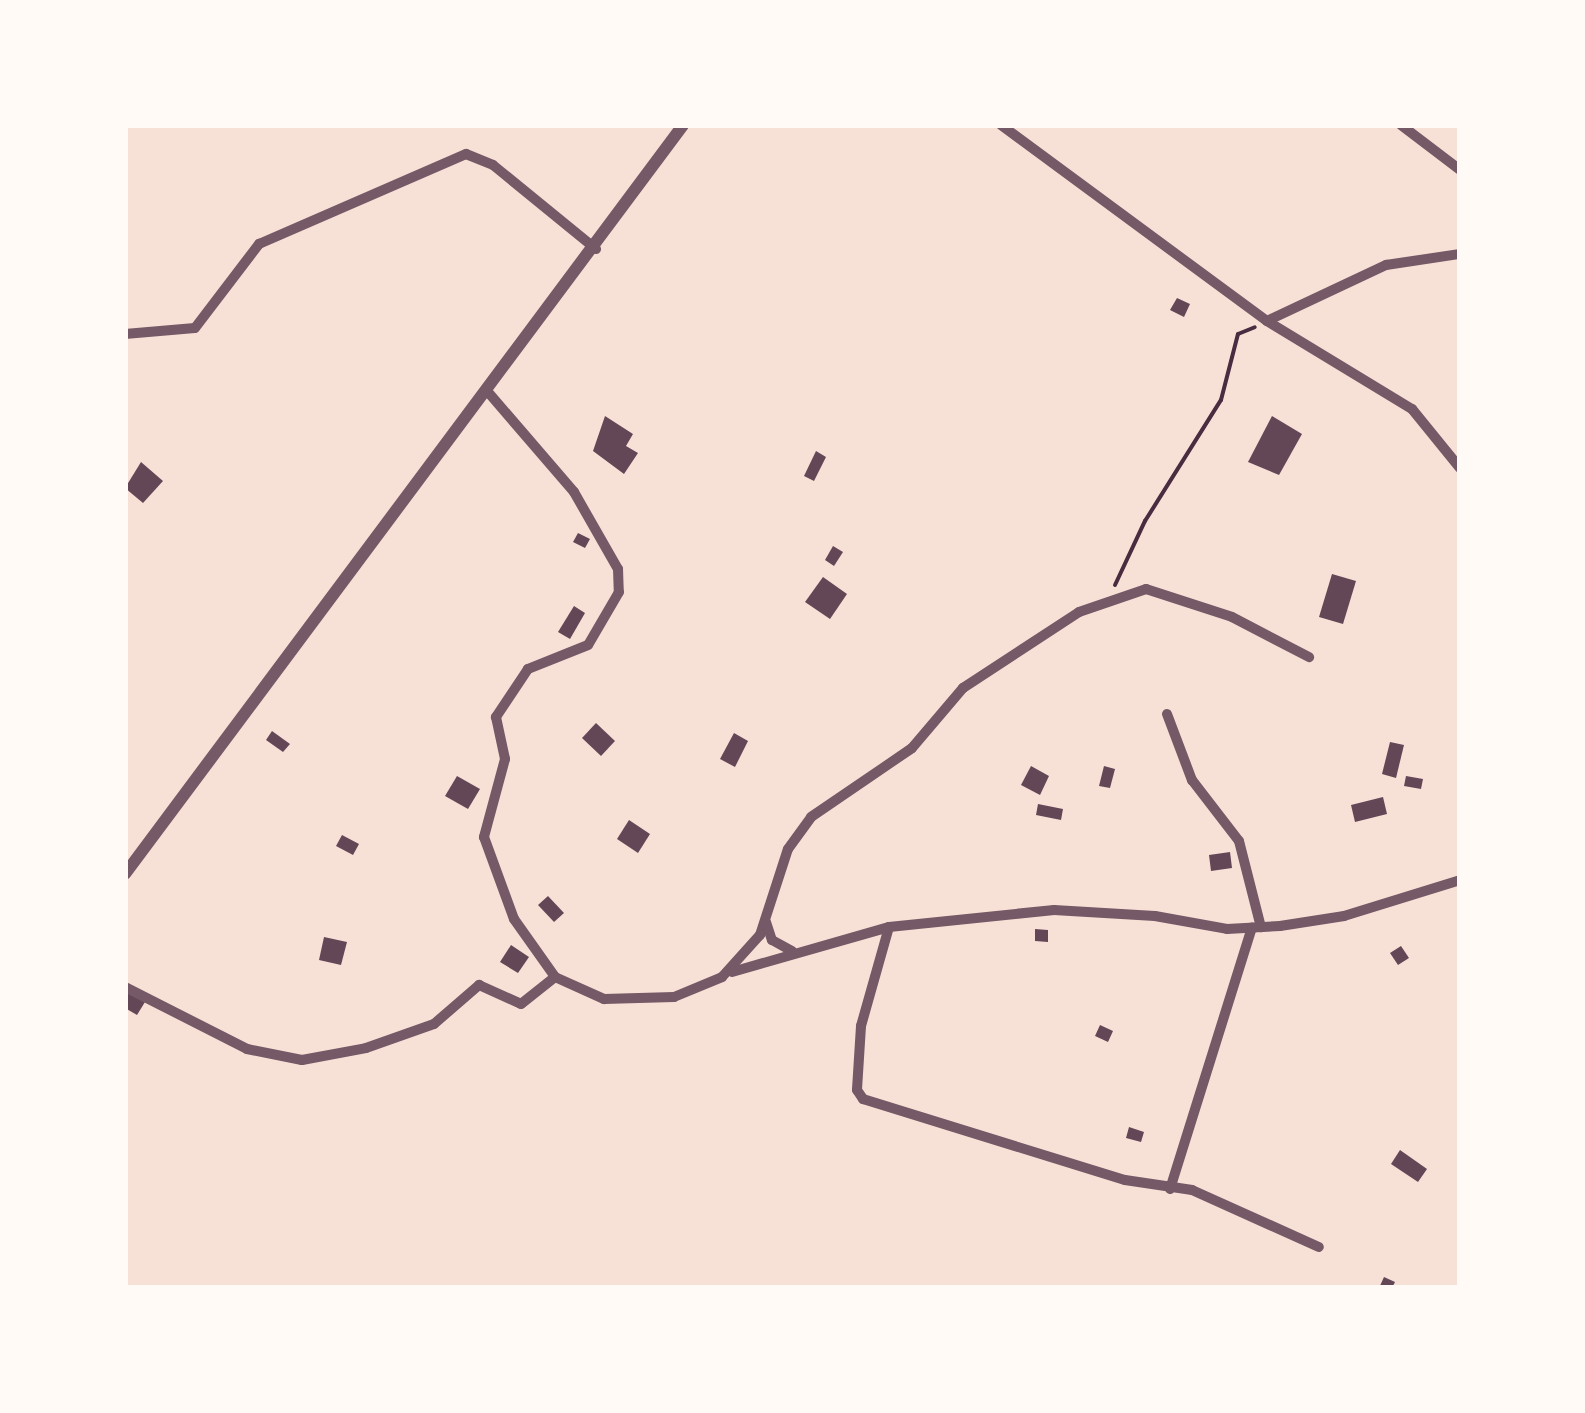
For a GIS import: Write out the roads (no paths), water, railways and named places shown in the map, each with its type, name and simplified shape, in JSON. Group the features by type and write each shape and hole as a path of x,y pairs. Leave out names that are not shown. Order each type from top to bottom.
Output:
{"street":[{"path":"125,874 596,249 683,125"},
{"path":"1000,125 1267,321 1412,409 1460,468"},
{"path":"1400,125 1460,170"},
{"path":"125,334 195,328 210,317 259,244 466,154 494,165 596,249"},
{"path":"1267,321 1386,266 1460,254"},
{"path":"488,392 590,514 620,580 588,645 528,669 496,718 506,759 487,824 486,852 514,919 555,977 604,999 674,997 792,951 888,928 1054,910 1256,927 1344,916 1460,880"},
{"path":"722,976 766,921 788,850 811,817 912,748 963,688 1108,598 1146,589 1232,617 1309,657"},
{"path":"1166,714 1192,780 1239,842 1256,927 1170,1189"},
{"path":"766,921 772,940 792,951"},
{"path":"888,928 862,1026 857,1090 864,1098 1170,1189 1192,1190 1319,1247"},
{"path":"125,987 248,1049 302,1060 366,1048 434,1024 479,985 522,1004 555,977"}]}
